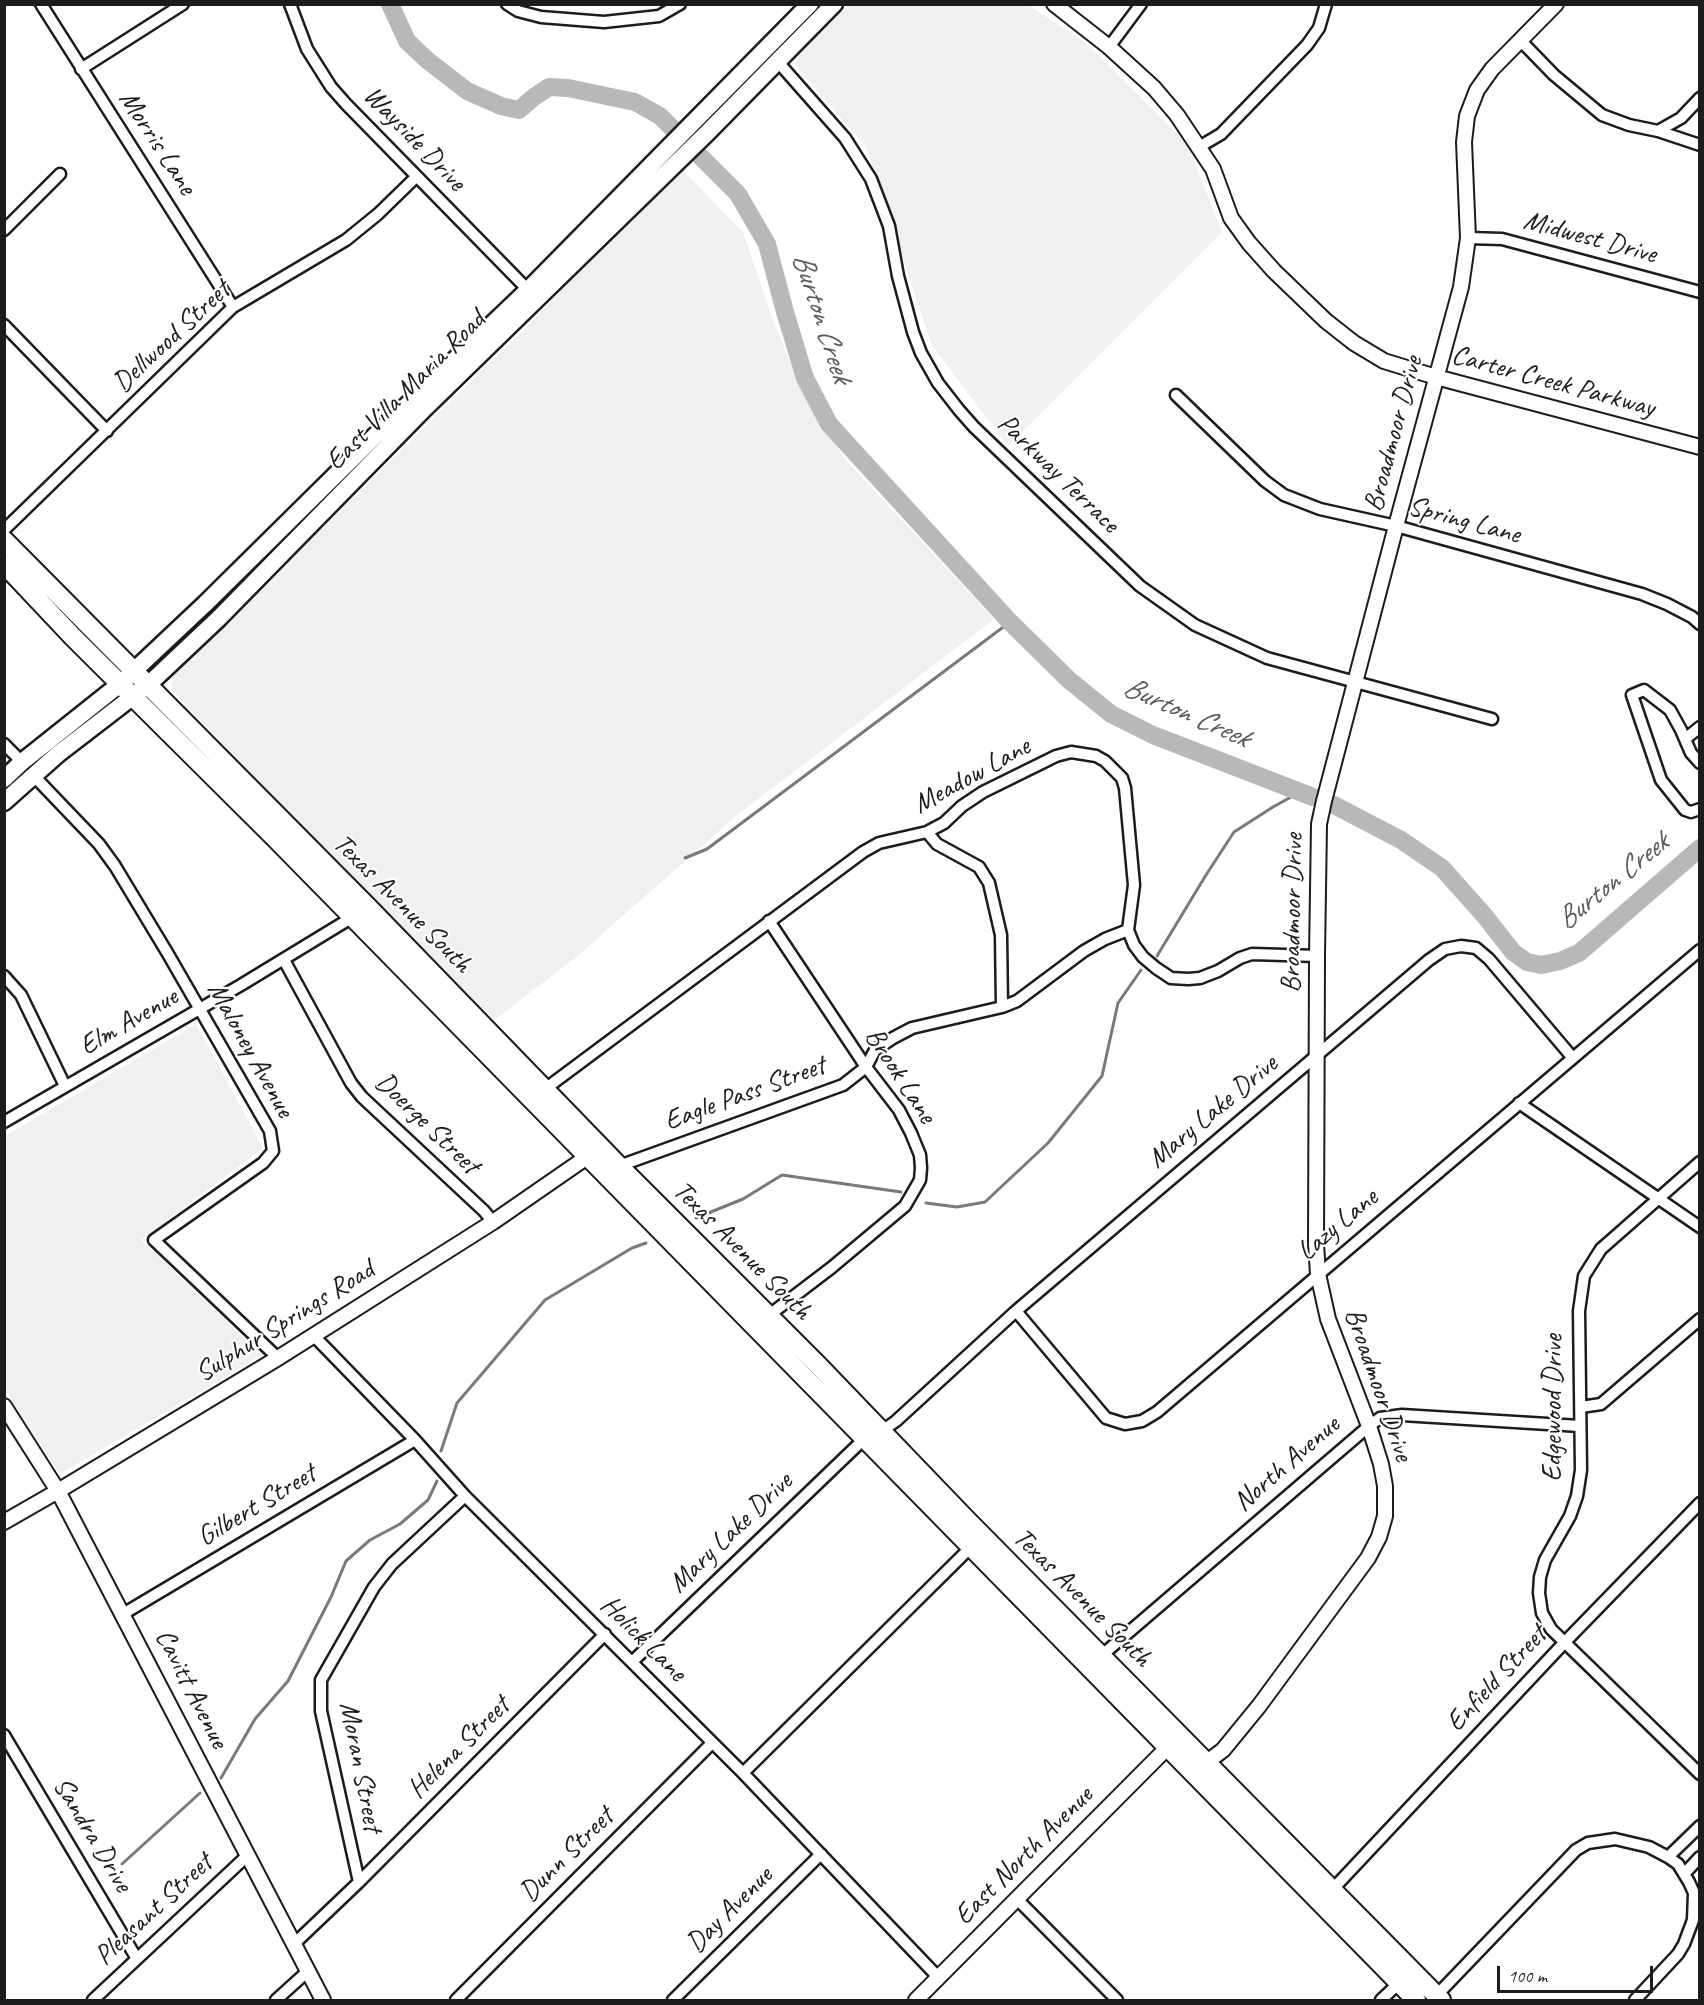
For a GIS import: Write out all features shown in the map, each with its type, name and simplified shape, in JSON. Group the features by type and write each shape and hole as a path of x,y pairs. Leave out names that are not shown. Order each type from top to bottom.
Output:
{"main road":[{"name":"East Villa Maria Road","path":"4,802 58,754 133,698 219,618 384,450 671,144 810,4"},
{"name":"East Villa Maria Road","path":"4,779 135,671 375,436 683,156 834,4"},
{"name":"Texas Avenue South","path":"4,540 149,684 619,1166 1438,1998"},
{"name":"Texas Avenue South","path":"4,564 133,698 276,839 1416,2001"},
{"path":"864,1439 871,1437 877,1440 952,1515 965,1518"}],"street":[{"name":"Morris Lane","path":"41,4 233,307"},
{"path":"81,69 183,4"},
{"name":"Wayside Drive","path":"290,4 307,49 331,87 345,104 532,294"},
{"path":"507,4 518,11 541,17 604,22 659,16 680,4"},
{"name":"Carter Creek Parkway","path":"1054,4 1109,46 1154,88 1177,115 1213,168 1231,218 1249,243 1274,271 1326,321 1354,343 1384,361 1436,377 1700,447"},
{"path":"1109,46 1141,4"},
{"path":"1199,147 1221,134 1307,45 1319,28 1326,4"},
{"name":"Broadmoor Drive","path":"1207,1762 1223,1750 1259,1706 1375,1546 1385,1516 1385,1486 1381,1464 1328,1319 1318,1274 1316,1244 1319,824 1461,287 1468,238 1464,142 1467,116 1477,90 1485,78 1556,4"},
{"path":"1521,41 1554,75 1602,115 1700,145"},
{"name":"Parkway Terrace","path":"778,62 844,138 871,180 890,226 898,276 913,332 921,353 938,383 959,410 1140,586 1195,625 1267,658 1492,719"},
{"path":"1658,131 1681,118 1700,98"},
{"path":"4,230 60,174"},
{"name":"Dellwood Street","path":"4,530 233,307 346,240 378,214 416,177"},
{"name":"Midwest Drive","path":"1468,238 1502,239 1700,292"},
{"path":"4,325 107,431"},
{"name":"Spring Lane","path":"1176,394 1265,481 1284,495 1320,509 1396,526 1642,594 1676,608 1700,624"},
{"path":"1700,763 1691,753 1670,710 1644,690 1632,695 1661,780 1685,810 1691,812 1700,808"},
{"path":"1685,739 1700,727"},
{"path":"4,744 22,762"},
{"name":"Meadow Lane","path":"545,1089 863,852 879,843 927,832 944,823 962,806 983,792 1056,756 1071,752 1096,756 1122,778 1125,788 1134,885 1128,930"},
{"name":"Maloney Avenue","path":"33,775 99,844 115,866 270,1131 273,1151 263,1163 154,1240 278,1358"},
{"path":"927,832 937,844 979,867 989,883 1001,935 1002,1007"},
{"name":"Elm Avenue","path":"4,1122 200,1010 368,907"},
{"name":"Brook Lane","path":"768,1316 831,1268 905,1206 920,1180 920,1155 912,1133 899,1110 866,1066 769,921"},
{"path":"1128,930 1134,945 1143,957 1171,978 1200,978 1252,954 1317,956"},
{"name":"Eagle Pass Street","path":"619,1166 843,1085 866,1066 875,1050 892,1038 912,1028 1002,1007 1017,1001 1084,951 1128,930"},
{"name":"Mary Lake Drive","path":"882,1431 896,1421 1016,1311 1429,960 1445,949 1461,945 1476,948 1489,959 1572,1057"},
{"name":"Lazy Lane","path":"1016,1311 1106,1418 1133,1424 1157,1412 1700,950"},
{"name":"Doerge Street","path":"284,960 351,1083 362,1098 493,1222"},
{"path":"4,976 21,994 65,1086"},
{"path":"1518,1103 1700,1227"},
{"path":"587,1156 619,1166"},
{"name":"Sulphur Springs Road","path":"4,1522 278,1358 493,1222 587,1156"},
{"name":"Edgewood Drive","path":"1700,1162 1601,1249 1584,1276 1579,1311 1581,1470 1577,1496 1570,1516 1545,1560 1539,1593 1542,1613 1551,1629 1700,1774"},
{"path":"1581,1407 1600,1404 1700,1319"},
{"name":"Holick Lane","path":"313,1335 415,1440 465,1496 743,1773 938,1977"},
{"name":"Cavitt Avenue","path":"4,1406 58,1491 323,2001"},
{"name":"North Avenue","path":"1101,1656 1380,1418 1402,1415 1580,1426"},
{"name":"Mary Lake Drive","path":"632,1662 864,1439"},
{"name":"Gilbert Street","path":"123,1614 415,1440"},
{"name":"Moran Street","path":"359,1882 321,1711 321,1680 374,1587 392,1564 465,1496"},
{"name":"Enfield Street","path":"1332,1890 1564,1643 1700,1503"},
{"path":"743,1773 971,1547"},
{"name":"Helena Street","path":"294,1944 359,1882 605,1634"},
{"name":"Sandra Drive","path":"4,1735 138,1959"},
{"name":"Dunn Street","path":"456,2001 712,1743"},
{"path":"1167,1748 1207,1762"},
{"name":"East North Avenue","path":"916,2001 1167,1748"},
{"path":"1673,1860 1686,1840 1700,1826"},
{"path":"1438,1998 1576,1850 1588,1843 1615,1839 1649,1847 1673,1860 1694,1893 1695,1907 1689,1932 1678,1954 1635,2001"},
{"path":"1649,1847 1664,1846 1686,1840"},
{"name":"Day Avenue","path":"674,2001 821,1854"},
{"name":"Pleasant Street","path":"93,2001 248,1855"},
{"path":"1684,1874 1700,1857"},
{"path":"1017,1899 1117,2001"},
{"path":"276,2001 308,1971"},
{"path":"1381,2001 1399,1983"}],"shaded area":[{"path":"846,5 1028,5 1085,42 1187,144 1222,232 1008,446 932,345 866,147 791,60"},
{"path":"680,168 743,232 772,318 805,397 845,459 994,619 737,815 574,959 494,1020 269,793 172,690 172,677 528,325"},
{"path":"196,1024 263,1148 141,1240 262,1355 60,1474 5,1389 5,1136"}],"waterway":[{"name":"Burton Creek","path":"390,4 407,41 427,60 467,91 501,106 519,110 549,87 568,88 635,102 660,116 738,194 767,244 805,378 829,424 1010,622 1069,680 1111,714 1153,735 1313,797"},
{"path":"685,858 707,849 1010,622"},
{"path":"1157,956 1234,832 1300,792"},
{"name":"Burton Creek","path":"1334,805 1401,840 1442,868 1513,952 1527,962 1541,965 1560,961 1579,953 1700,848"},
{"path":"926,1203 957,1207 985,1202 1048,1143 1102,1076 1118,1003 1141,970"},
{"path":"696,1218 743,1199 782,1175 901,1192"},
{"path":"441,1451 457,1403 545,1300 632,1248 646,1243"},
{"path":"221,1778 255,1719 288,1681 331,1597 346,1561 370,1540 400,1524 428,1500 437,1481"},
{"path":"122,1864 200,1793"}]}
